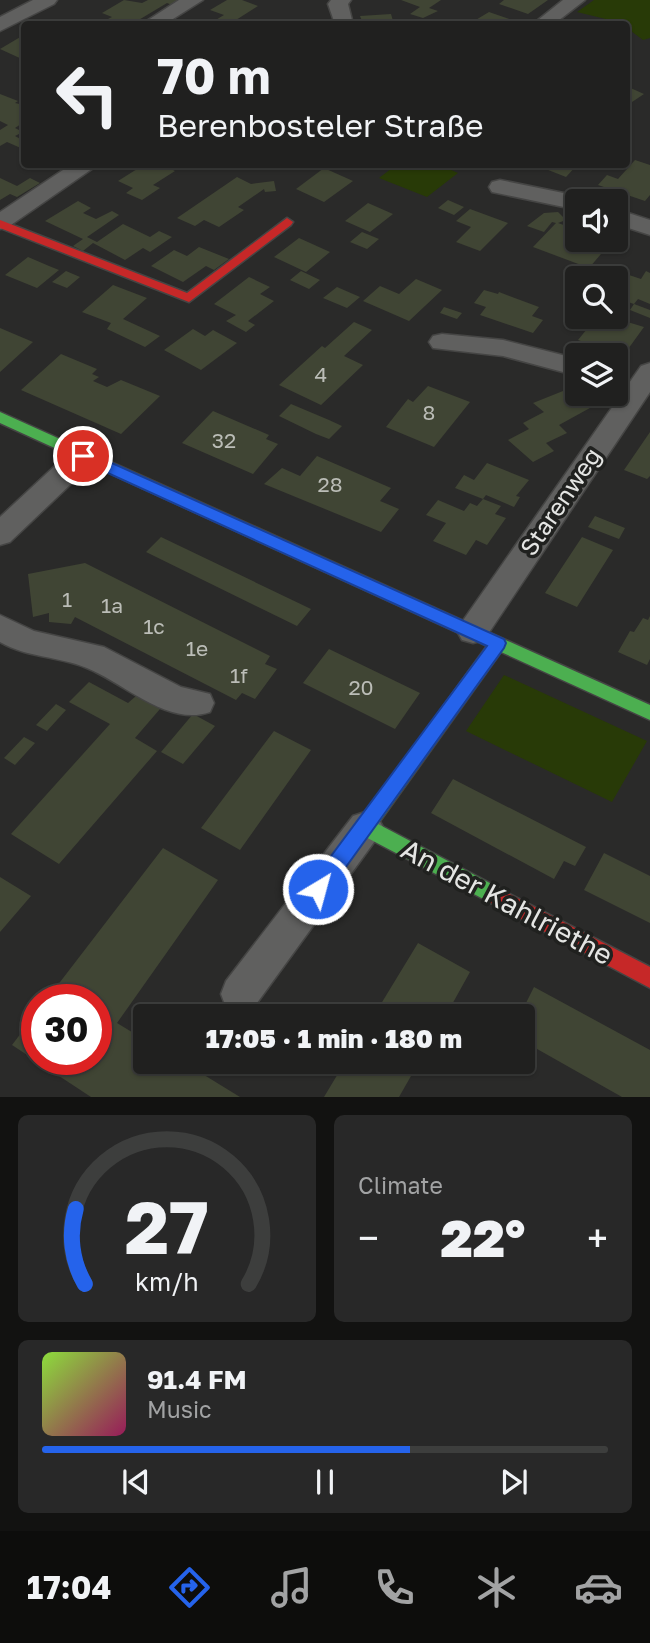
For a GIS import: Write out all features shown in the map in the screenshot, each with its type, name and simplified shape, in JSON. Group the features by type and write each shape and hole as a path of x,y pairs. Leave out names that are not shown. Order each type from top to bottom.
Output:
{"street":[{"path":"0,26 47,0"},
{"path":"157,21 193,0"},
{"path":"341,0 338,4 343,21"},
{"path":"546,21 575,0"},
{"path":"0,223 82,168"},
{"path":"500,187 565,200"},
{"path":"628,220 650,228"},
{"path":"0,223 189,298 287,222"},
{"path":"442,342 503,348 565,365"},
{"name":"Starenweg","path":"485,637 636,378"},
{"path":"0,417 650,713"},
{"path":"0,534 83,456"},
{"path":"0,627 27,642 93,656 175,699 198,703"},
{"path":"240,994 365,827 485,637"},
{"name":"An der Kahlriethe","path":"365,827 650,978"}],"green space":[{"path":"594,0 650,0 650,38 643,40 630,30 630,21 614,21 577,12"},
{"path":"392,168 447,168 458,173 427,197 379,178"},
{"path":"504,675 647,741 612,802 466,731"}],"building":[{"path":"124,0 142,3 148,0 179,0 172,5 167,3 137,21 114,21 108,19 112,17 102,13"},
{"path":"227,0 242,0 258,6 236,20 240,21 214,21 224,15 210,10"},
{"path":"401,0 441,0 429,8 438,11 423,18 410,14 420,7"},
{"path":"504,0 548,0 528,14 499,4"},
{"path":"489,12 515,21 474,21"},
{"path":"391,14 393,21 362,21 360,16"},
{"path":"21,37 21,59 0,49"},
{"path":"630,88 644,94 630,103"},
{"path":"0,94 21,104 21,124 15,128 21,133 15,136 21,139 21,148 7,142 0,146 0,130 8,125 0,121"},
{"path":"635,160 650,165 650,195 645,201 628,195 628,189 610,189 598,185 607,175 618,179"},
{"path":"139,168 169,168 175,171 153,185 160,188 142,200 126,193 133,188 118,181"},
{"path":"324,168 353,181 324,202 296,189"},
{"path":"543,168 574,168 566,177"},
{"path":"237,177 251,184 274,181 276,191 265,192 264,189 238,207 244,210 219,227 204,220 195,226 177,218"},
{"path":"0,178 17,186 30,178 40,183 17,197 10,194 0,200"},
{"path":"448,200 464,207 454,215 438,208"},
{"path":"78,201 91,208 83,213 96,219 112,211 119,215 87,237 97,242 123,224 150,237 159,231 172,237 150,252 143,248 125,260 93,243 83,251 73,246 83,239 45,221"},
{"path":"368,203 393,214 370,232 345,221"},
{"path":"470,209 508,223 480,251 456,242 471,227 456,221"},
{"path":"558,212 565,219 558,223 565,225 565,252 603,252 591,266 584,266 533,247 556,223 552,222 544,232 527,226 544,213"},
{"path":"362,232 379,239 367,249 350,242"},
{"path":"299,238 330,252 306,272 274,257"},
{"path":"199,247 229,259 214,270 206,266 183,282 151,266 174,250 187,256"},
{"path":"28,257 59,270 37,288 5,275"},
{"path":"66,271 80,277 67,288 52,282"},
{"path":"301,271 320,280 309,289 290,280"},
{"path":"646,271 650,273 650,304 638,299 634,304 628,302 628,275 641,279"},
{"path":"249,277 270,287 260,294 274,301 248,321 255,325 246,332 226,321 236,315 214,304"},
{"path":"416,279 442,290 409,321 363,301 380,286 399,294"},
{"path":"113,285 147,298 123,319 160,336 145,347 107,329 111,323 82,312"},
{"path":"337,287 360,297 347,308 323,298"},
{"path":"484,290 498,294 499,292 539,307 532,316 543,320 533,333 480,315 486,307 474,303"},
{"path":"634,304 650,310 650,318 630,310"},
{"path":"444,307 462,313 457,319 440,313"},
{"path":"354,322 372,330 344,356 363,365 321,405 279,385 322,346 325,348"},
{"path":"628,322 644,327 628,349 628,343 586,343 578,340 587,329 628,329"},
{"path":"0,328 33,342 0,372"},
{"path":"193,329 205,336 213,330 237,343 201,370 164,350"},
{"path":"61,354 97,369 92,374 99,377 93,381 107,387 121,380 160,396 121,434 21,390"},
{"path":"428,386 470,402 434,447 386,427 408,399 413,402"},
{"path":"565,390 565,406 594,406 559,425 567,433 546,443 554,451 533,462 508,440 529,429 523,423 544,412 533,403"},
{"path":"291,404 342,426 329,439 316,434 279,416"},
{"path":"213,411 269,435 266,439 278,444 253,474 182,443"},
{"path":"650,432 650,476 647,479 624,470"},
{"path":"317,456 391,488 380,501 399,509 381,532 264,484 282,468 300,476"},
{"path":"487,463 529,480 516,496 520,497 514,507 486,495 483,499 455,488 464,475 474,480"},
{"path":"483,499 501,506 495,514 506,518 487,545 476,540 466,555 433,541 446,523 426,515 438,500 464,511 470,503 477,506"},
{"path":"595,516 625,528 619,539 588,527"},
{"path":"161,537 311,609 297,626 146,552"},
{"path":"582,537 613,550 577,607 545,593"},
{"path":"85,563 270,656 265,664 277,669 255,699 242,693 236,700 75,617 71,624 49,622 49,613 33,617 28,574"},
{"path":"650,616 650,659 647,665 618,652 630,631 634,632 643,618 648,620"},
{"path":"329,649 420,693 395,729 303,683"},
{"path":"89,682 128,703 136,696 160,709 135,738 157,751 59,864 11,834 110,724 69,702"},
{"path":"56,704 66,710 47,731 36,725"},
{"path":"193,714 215,726 183,764 161,752"},
{"path":"274,731 311,750 240,850 201,828"},
{"path":"24,737 35,743 15,765 4,758"},
{"path":"453,779 586,847 575,866 564,861 554,879 431,813"},
{"path":"163,848 218,880 117,1023 133,1033 133,1074 203,1074 240,1097 91,1097 58,1075 112,1075 112,984 59,984"},
{"path":"604,853 650,876 650,923 584,890"},
{"path":"0,877 31,896 0,932"},
{"path":"418,943 470,972 452,1004 381,1004"},
{"path":"534,987 650,1050 650,1097 622,1097 535,1048 535,1004 526,1004"},
{"path":"21,1033 21,1051 12,1045"},
{"path":"338,1074 412,1074 399,1097 324,1097"}],"traffic: fast":[{"path":"0,417 650,713"},
{"path":"496,896 365,827 498,643"}],"traffic: jam":[{"path":"0,224 189,298 287,222"},
{"path":"496,896 650,978"}],"route":[{"path":"83,456 498,643 318,889"}]}
